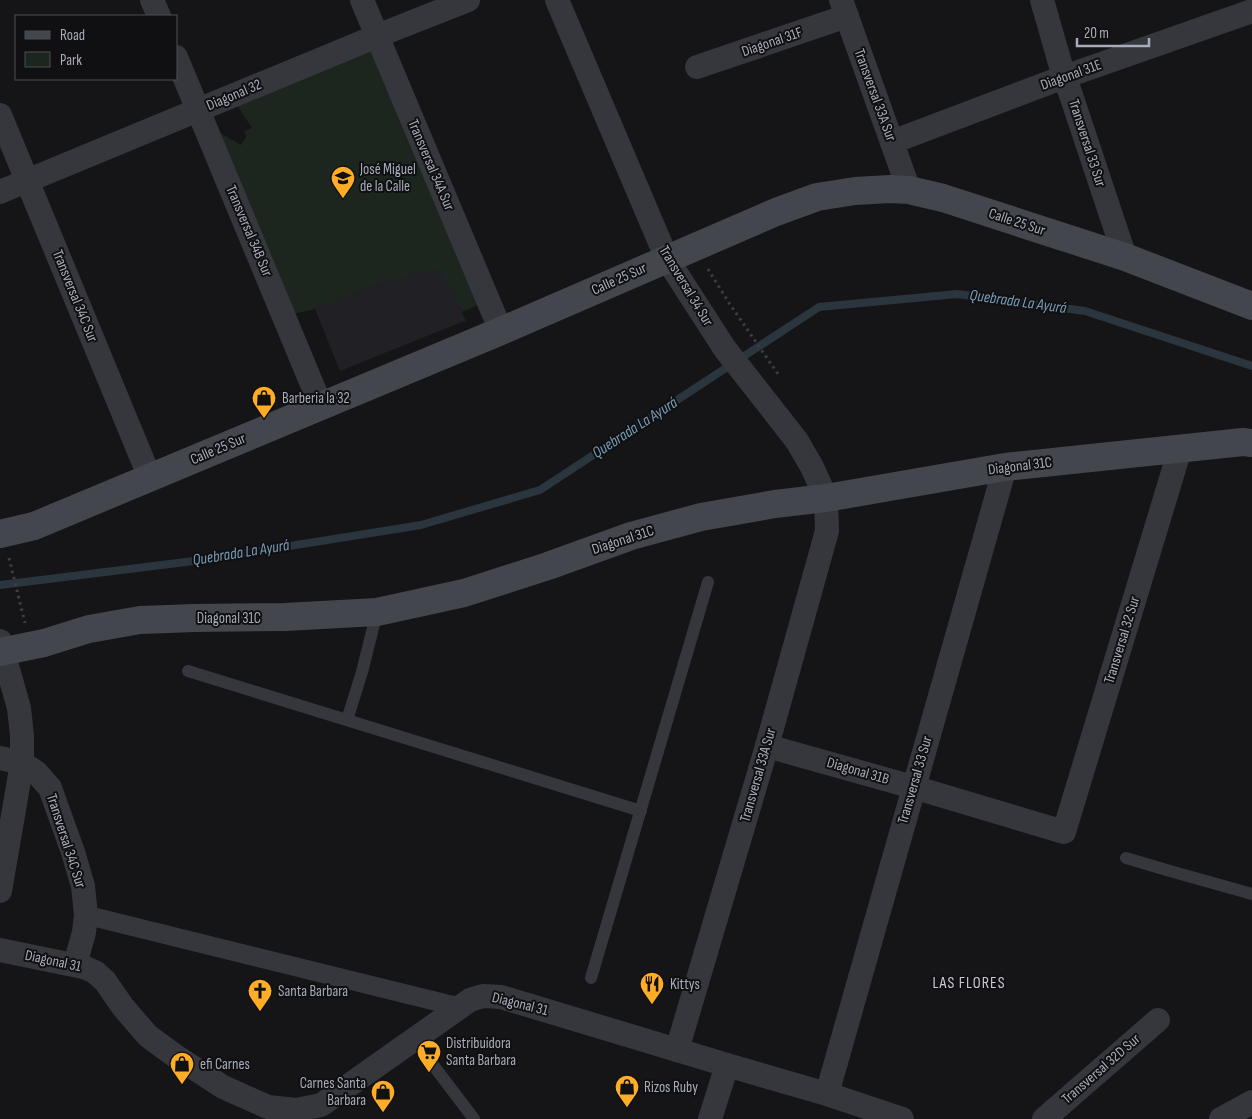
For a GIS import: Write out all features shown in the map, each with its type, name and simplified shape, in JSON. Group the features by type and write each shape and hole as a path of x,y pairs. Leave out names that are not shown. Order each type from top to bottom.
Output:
{"main road":[{"name":"Calle 25 Sur","path":"4,546 34,526 501,331 776,212 817,197 855,191 890,189 909,190 943,198 1125,257 1252,306"},
{"name":"Diagonal 31C","path":"1,649 89,629 140,620 285,617 377,612 464,593 548,566 631,536 701,517 775,504 826,498 1004,467 1252,442"}],"street":[{"path":"152,0 159,15"},
{"name":"Transversal 34A Sur","path":"362,0 501,331"},
{"name":"Diagonal 32","path":"0,192 468,0"},
{"name":"Transversal 34 Sur","path":"557,0 667,260 725,349 798,441 812,466 826,498"},
{"name":"Transversal 33 Sur","path":"1042,0 1067,85 1125,257"},
{"name":"Diagonal 31F","path":"697,67 844,8"},
{"name":"Transversal 33A Sur","path":"844,8 909,190"},
{"name":"Diagonal 31E","path":"895,150 1067,85 1252,11"},
{"name":"Diagonal 31E","path":"1067,85 1252,28"},
{"name":"Transversal 34B Sur","path":"178,62 321,406"},
{"name":"Transversal 34C Sur","path":"0,115 150,478"},
{"name":"Transversal 32 Sur","path":"1064,832 1180,449"},
{"name":"Transversal 33 Sur","path":"827,1094 1004,467"},
{"name":"Transversal 33A Sur","path":"677,1050 767,746 827,531 826,498"},
{"path":"0,891 11,761 22,735 19,708 1,649"},
{"name":"Diagonal 31B","path":"767,746 1064,832"},
{"name":"Transversal 34C Sur","path":"11,761 36,772 50,788 73,852 83,886 86,915 84,932 75,965"},
{"path":"86,915 459,1007"},
{"name":"Diagonal 31","path":"0,950 83,966 95,972 105,981 123,1007 148,1036 174,1055 223,1087 268,1107 294,1115 321,1105 459,1007 470,1000 483,996 501,997 827,1094 902,1119"},
{"name":"Transversal 32D Sur","path":"1044,1119 1158,1020"},
{"path":"710,1119 727,1065"},
{"path":"1220,1119 1252,1102"}],"lane":[{"path":"591,978 708,582"},
{"path":"347,720 362,672 377,612"},
{"path":"188,671 641,811"},
{"path":"1126,858 1252,894"},
{"path":"414,1040 474,1119"}],"path":[{"path":"704,262 729,303 783,381"},
{"path":"4,546 27,630"}],"shaded area":[{"name":"José Miguel de la Calle","path":"371,81 440,267 466,321 340,371 244,131"}],"green space":[{"name":"José Miguel de la Calle","path":"370,49 478,305 462,312 439,268 373,285 315,309 288,315 217,131 241,145 252,128 235,102"}],"waterway":[{"name":"Quebrada La Ayurá","path":"0,585 202,560 421,525 540,490 819,307 957,294 1085,311 1252,366"}],"place":[{"name":"José Miguel de la Calle","path":"343,199"},
{"name":"Barberia la 32","path":"264,419"},
{"name":"Kittys","path":"652,1005"},
{"name":"Santa Barbara","path":"260,1012"},
{"name":"Distribuidora Santa Barbara","path":"429,1073"},
{"name":"efi Carnes","path":"182,1085"},
{"name":"Rizos Ruby","path":"627,1108"},
{"name":"Carnes Santa Barbara","path":"383,1113"}],"district":[{"name":"LAS FLORES","path":"969,983"}]}
